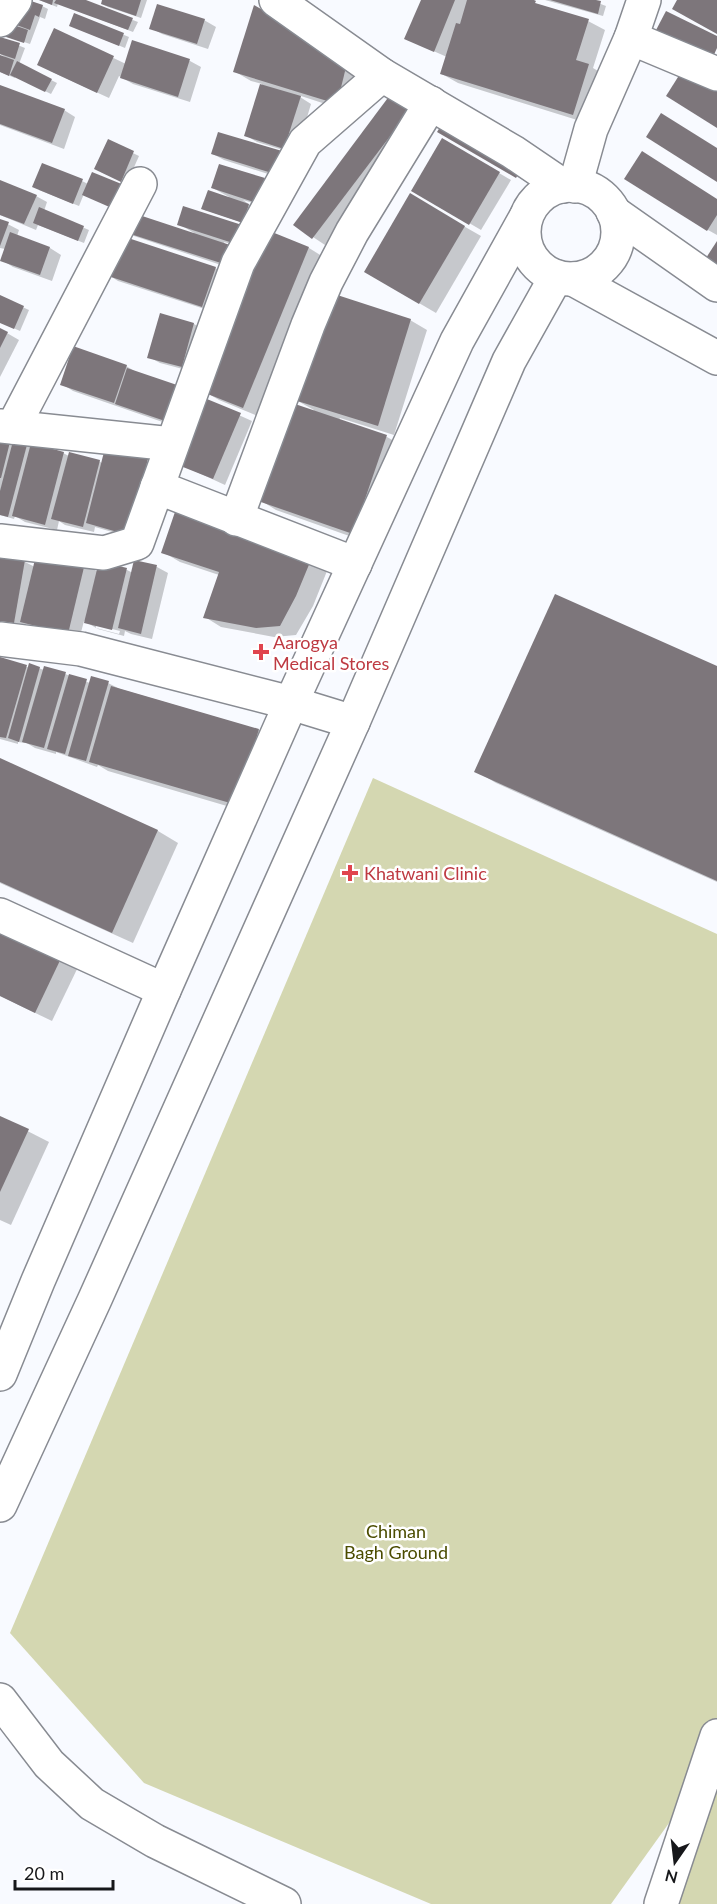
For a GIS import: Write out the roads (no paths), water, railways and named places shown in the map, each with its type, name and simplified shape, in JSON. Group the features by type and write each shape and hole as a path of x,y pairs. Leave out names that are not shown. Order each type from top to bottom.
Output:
{"street":[{"path":"0,20 15,0"},
{"path":"276,0 382,75 569,186"},
{"path":"569,186 631,38 644,0"},
{"path":"631,38 717,74"},
{"path":"0,541 104,553 137,543 238,263 305,142 382,75"},
{"path":"236,519 326,282 351,232 431,103"},
{"path":"141,184 6,426 172,444"},
{"path":"0,1374 164,990 291,704 457,341 532,205 551,189 569,186 587,188 607,202 613,212 618,226 617,242 611,256 601,268 588,276 565,278"},
{"path":"613,212 717,285"},
{"path":"526,217 524,231 526,246 533,260 543,270 565,278 717,358"},
{"path":"0,1505 95,1299 353,722 509,361 565,278"},
{"path":"157,487 355,564"},
{"path":"0,639 81,649 353,722"},
{"path":"0,915 164,990"},
{"path":"0,1700 49,1764 92,1804 155,1841 284,1904"},
{"path":"661,1904 717,1736"}],"place":[{"name":"Aarogya Medical Stores","path":"261,652"},
{"name":"Khatwani Clinic","path":"350,873"}],"park label":[{"name":"Chiman Bagh Ground","path":"396,1541"}]}
